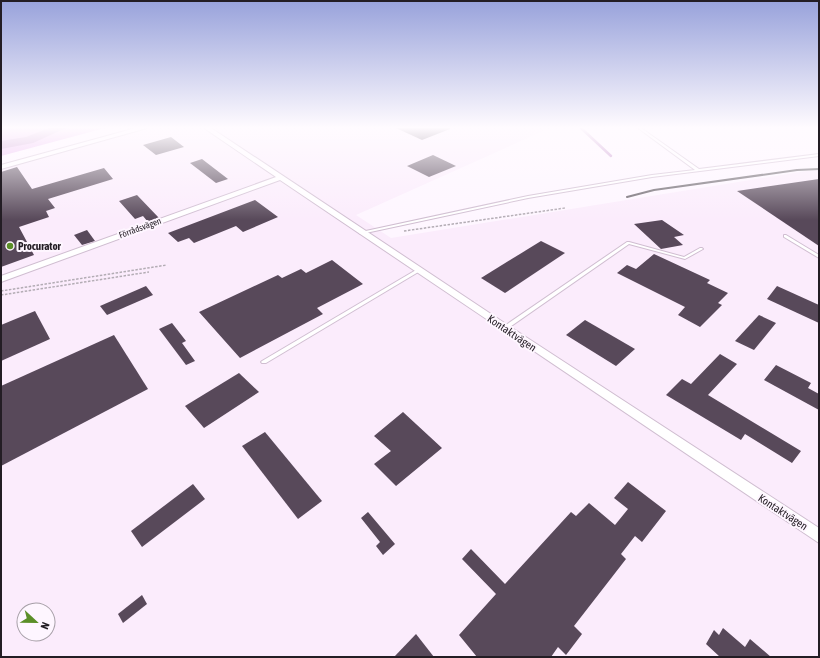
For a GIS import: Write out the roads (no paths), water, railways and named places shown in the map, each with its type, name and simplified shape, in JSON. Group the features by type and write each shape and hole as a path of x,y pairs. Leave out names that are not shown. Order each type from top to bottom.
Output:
{"street":[{"path":"1,166 28,159"},
{"name":"Kontaktvägen","path":"252,159 418,271 819,536"},
{"name":"Förrådsvägen","path":"1,279 280,178"}],"lane":[{"path":"682,159 698,170"},
{"path":"361,233 528,197 652,176 789,159"},
{"path":"785,236 819,257"},
{"path":"505,328 628,243 685,258 701,249"},
{"path":"264,362 418,271"}],"railway":[{"path":"627,197 654,190 797,170 819,169"}],"place":[{"name":"Procurator","path":"10,246"}]}
